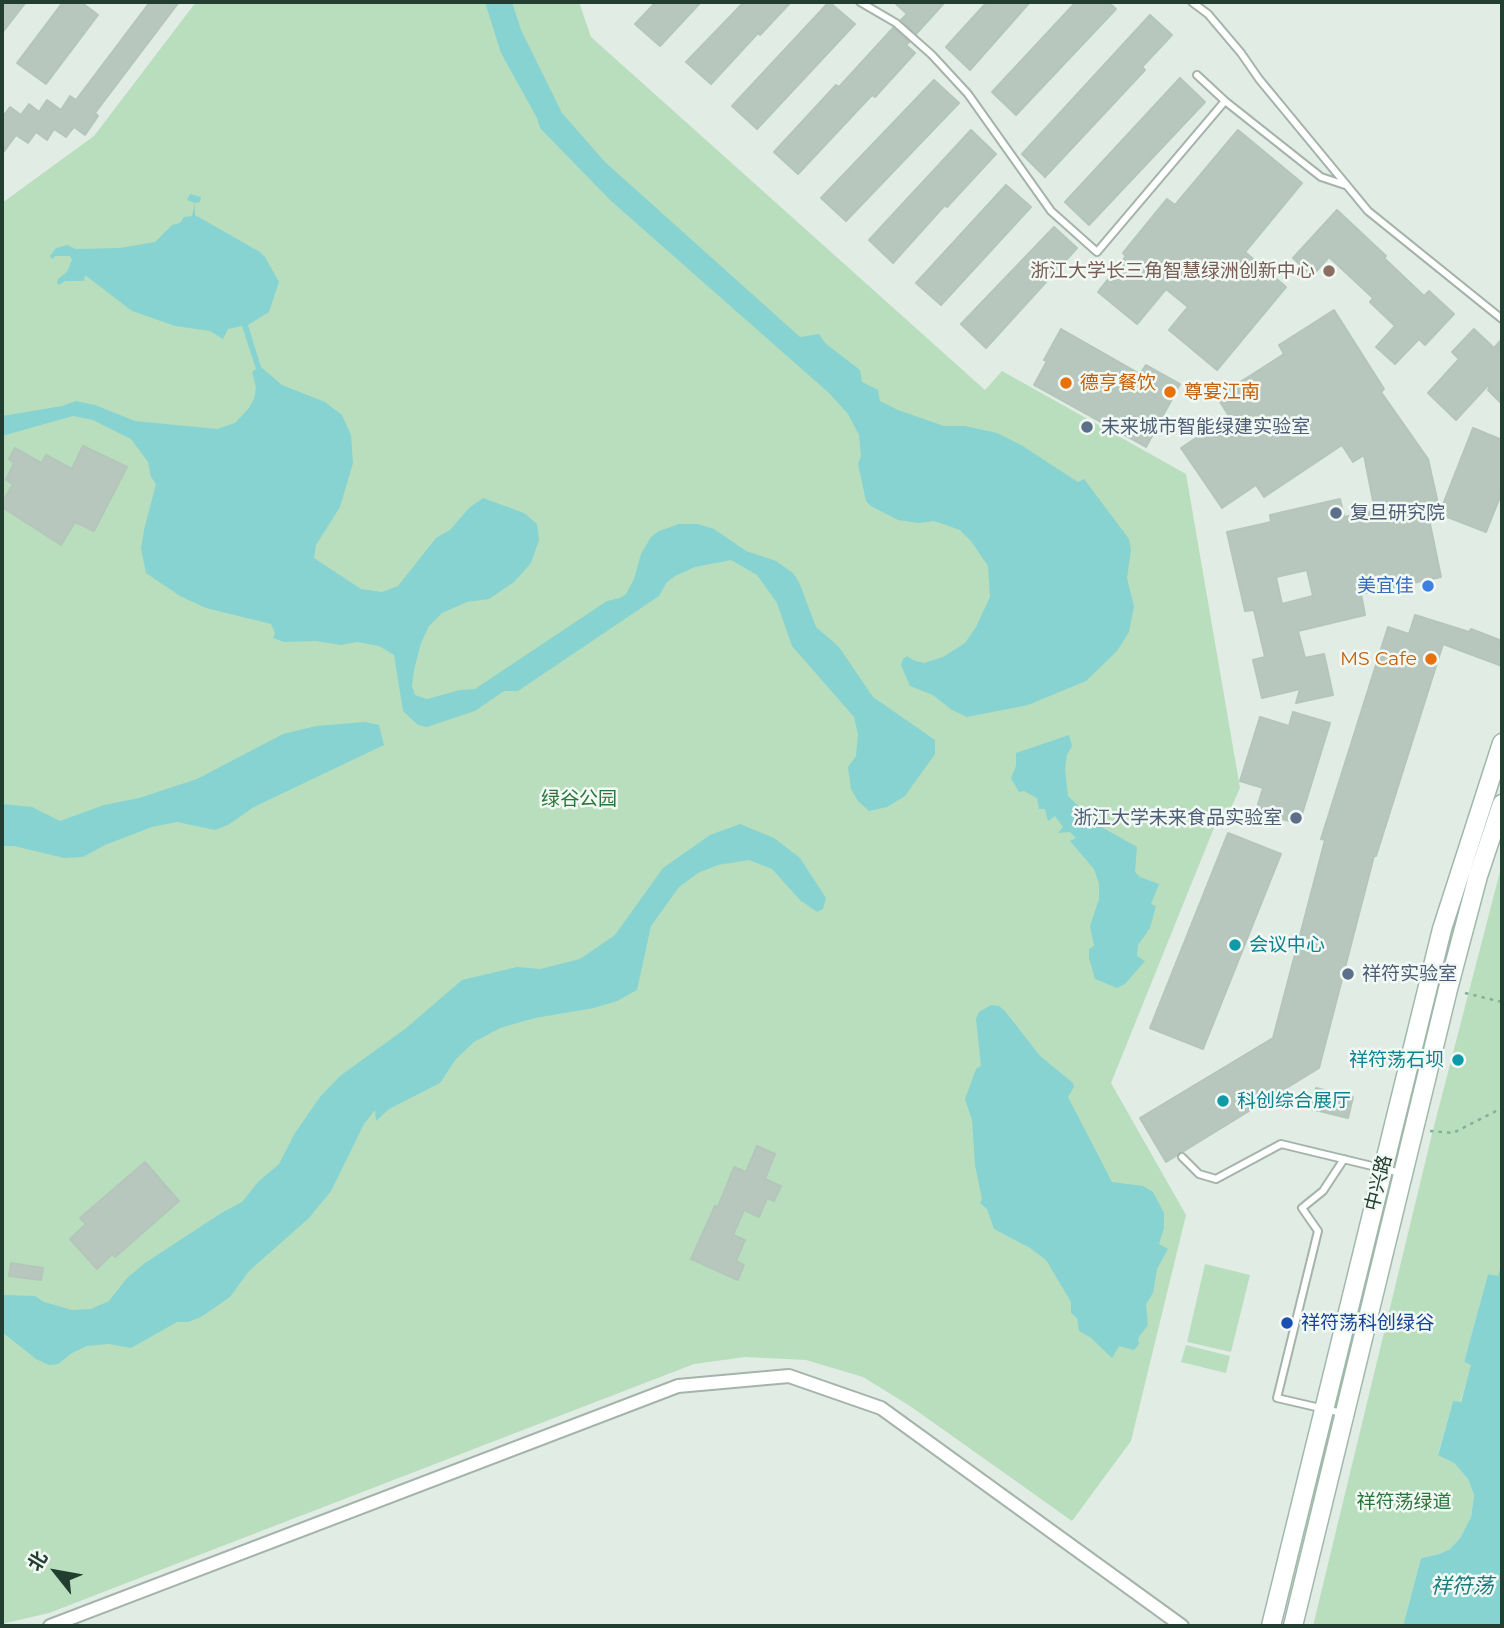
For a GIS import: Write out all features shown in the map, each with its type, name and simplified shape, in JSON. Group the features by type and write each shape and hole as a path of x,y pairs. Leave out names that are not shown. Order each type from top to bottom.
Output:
{"main road":[{"name":"中兴路","path":"1271,1626 1442,929 1502,743"},
{"name":"中兴路","path":"1293,1626 1448,989 1478,876 1502,804"}],"street":[{"path":"50,1626 678,1386 789,1376 881,1408 1182,1626"}],"lane":[{"path":"860,2 895,23 932,55 968,94 1051,211 1097,252 1225,101"},
{"path":"1192,2 1208,14 1241,53 1259,79 1368,211 1502,319"},
{"path":"1196,75 1321,177 1347,185"},
{"path":"1182,1157 1199,1174 1216,1179 1281,1144 1402,1174"},
{"path":"1344,1159 1323,1191 1302,1208 1318,1231 1277,1398 1345,1414"}],"path":[{"path":"1448,989 1502,1002"},
{"path":"1413,1129 1452,1133 1502,1108"}],"green space":[{"name":"绿谷公园","path":"196,2 579,2 591,37 985,390 1002,371 1186,474 1240,788 1231,808 1220,813 1111,1083 1186,1215 1131,1441 1072,1521 910,1406 863,1377 806,1360 745,1357 694,1364 49,1613 2,1624 2,203 94,136"},
{"name":"祥符荡绿道","path":"1502,864 1502,1262 1498,1277 1488,1274 1464,1362 1472,1364 1460,1403 1453,1401 1438,1454 1454,1463 1468,1479 1474,1495 1471,1517 1460,1538 1450,1549 1421,1558 1403,1626 1313,1626 1433,1130"},
{"path":"1205,1264 1250,1275 1231,1352 1187,1342"},
{"path":"1186,1345 1230,1356 1226,1373 1181,1362"}],"water":[{"path":"485,2 512,2 521,30 562,113 605,162 800,337 819,334 825,343 860,370 862,382 878,390 880,401 944,426 965,426 997,433 1021,445 1078,482 1084,479 1129,539 1131,550 1127,578 1134,606 1129,632 1117,651 1086,681 1028,705 967,717 952,710 933,695 910,686 901,665 903,659 907,656 924,663 943,657 965,643 976,627 990,597 988,566 960,530 934,521 919,523 898,520 866,501 858,464 861,456 859,435 848,414 829,393 610,200 540,128 501,53"},
{"path":"190,194 201,197 200,202 187,200"},
{"path":"195,203 195,215 260,252 279,282 269,312 248,325 261,367 282,385 325,402 342,415 351,435 353,463 340,507 316,545 314,558 361,589 382,592 398,586 436,538 450,530 469,508 483,498 524,513 537,524 539,540 531,563 514,582 489,599 467,602 442,613 429,626 414,670 412,686 415,695 427,699 475,689 607,601 626,594 634,579 641,554 651,537 659,531 679,524 698,524 714,529 746,551 776,561 793,573 816,627 839,647 873,697 935,740 935,754 905,796 887,807 869,811 858,801 851,789 848,767 856,756 858,734 854,717 792,646 777,603 757,575 731,560 695,567 675,576 667,582 659,596 518,691 504,691 475,711 427,727 418,725 403,711 394,655 379,646 357,642 341,645 316,641 284,642 273,638 275,633 271,624 206,608 180,596 146,573 141,549 156,484 151,477 148,462 131,439 93,420 73,416 2,436 2,416 62,406 76,401 95,405 135,421 217,429 235,423 249,408 256,387 252,372 256,369 242,326 228,329 223,339 210,331 175,326 132,311 85,275 84,281 65,281 59,285 57,283 67,272 72,260 70,256 55,256 52,259 50,256 56,248 67,245 76,249 120,248 155,242 172,225 180,223 184,217 192,216"},
{"path":"365,722 379,725 384,745 254,807 228,825 215,830 177,822 152,827 105,845 83,857 64,858 14,846 2,846 2,804 32,807 60,821 104,805 139,798 197,779 283,734 316,726"},
{"path":"1069,735 1072,746 1067,755 1065,769 1068,796 1098,825 1137,847 1135,872 1140,877 1159,884 1151,904 1156,906 1150,928 1138,945 1137,956 1145,961 1125,984 1117,988 1095,979 1089,958 1089,949 1094,946 1090,926 1099,899 1099,884 1094,869 1070,841 1076,838 1070,832 1058,833 1063,827 1055,816 1048,821 1045,809 1039,809 1037,798 1024,791 1019,792 1011,778 1016,766 1016,753"},
{"path":"740,824 774,838 800,858 826,898 823,909 817,912 800,900 772,869 749,860 718,865 698,873 679,887 651,926 637,990 617,1001 594,1008 535,1018 500,1028 474,1042 456,1059 440,1083 389,1109 376,1121 375,1110 364,1124 331,1191 309,1218 249,1271 230,1297 201,1317 188,1322 177,1322 131,1348 109,1344 87,1346 58,1364 49,1365 36,1359 2,1332 2,1295 35,1296 44,1302 72,1310 91,1309 109,1301 127,1278 145,1263 242,1202 258,1182 279,1164 295,1133 320,1097 340,1076 405,1029 462,980 517,967 540,969 580,959 615,935 663,868 710,835"},
{"path":"991,1005 999,1006 1005,1011 1040,1056 1073,1083 1074,1087 1068,1097 1112,1182 1143,1186 1153,1192 1164,1213 1164,1228 1159,1244 1168,1249 1157,1269 1153,1293 1146,1304 1148,1325 1138,1338 1139,1344 1134,1350 1119,1346 1112,1358 1090,1337 1079,1331 1077,1318 1071,1313 1071,1302 1046,1260 1030,1248 994,1229 987,1209 980,1203 982,1199 975,1165 972,1120 965,1099 976,1069 981,1066 976,1019 979,1012"},
{"name":"祥符荡","path":"1502,1262 1502,1626 1403,1626 1421,1558 1450,1549 1460,1538 1471,1517 1474,1495 1468,1479 1454,1463 1438,1455 1453,1401 1461,1402 1471,1365 1464,1362 1488,1274 1498,1276"}],"building":[{"path":"2,2 26,2 2,33"},
{"path":"63,2 81,2 98,15 46,84 17,63"},
{"path":"150,2 179,2 95,113 98,116 85,135 74,127 66,137 54,129 47,140 36,132 28,143 16,135 2,154 2,118 10,107 21,115 29,104 39,112 47,100 61,110 70,96 76,100"},
{"path":"656,2 701,2 660,46 635,24"},
{"path":"744,2 791,2 711,84 686,62"},
{"path":"829,2 855,24 757,129 732,106"},
{"path":"894,2 945,2 916,34 901,20 907,14"},
{"path":"987,2 1030,2 970,70 946,47"},
{"path":"1076,2 1108,2 1116,9 1016,115 992,92"},
{"path":"1150,15 1172,35 1142,67 1145,70 1045,177 1022,154"},
{"path":"893,28 909,42 906,45 915,53 798,174 774,152"},
{"path":"1180,78 1205,102 1089,225 1065,202"},
{"path":"934,80 959,103 846,221 821,198"},
{"path":"971,130 996,154 893,263 869,240"},
{"path":"1238,130 1302,183 1245,252 1286,287 1217,370 1169,330 1188,307 1166,289 1137,324 1098,292 1126,256 1123,253 1167,199 1175,205"},
{"path":"1006,185 1031,207 941,305 916,283"},
{"path":"1337,210 1424,296 1429,291 1454,314 1425,345 1419,339 1395,364 1376,347 1395,326 1370,302 1373,298 1329,257 1312,276 1293,258"},
{"path":"1054,227 1077,248 986,348 961,324"},
{"path":"1334,310 1384,389 1381,392 1428,459 1440,512 1473,428 1502,440 1502,492 1486,532 1427,509 1441,577 1361,594 1365,615 1298,631 1305,658 1324,654 1333,695 1296,703 1300,689 1262,698 1253,660 1265,657 1254,610 1245,611 1227,532 1271,522 1270,515 1340,499 1344,517 1375,511 1364,455 1353,462 1342,445 1264,497 1256,485 1222,508 1181,448 1229,416 1217,397 1284,354 1279,345","holes":["1307,570 1313,596 1282,604 1276,577"]},
{"path":"1061,329 1140,374 1146,365 1180,384 1146,447 1034,385"},
{"path":"1474,329 1494,348 1502,339 1502,404 1488,390 1491,382 1456,420 1428,393 1459,359 1452,352"},
{"path":"83,446 127,467 94,531 75,522 61,545 2,507 13,484 6,480 14,463 9,459 15,448 42,463 46,455 72,469"},
{"path":"1415,615 1469,632 1471,629 1502,641 1502,666 1443,644 1374,856 1319,1068 1166,1162 1140,1118 1273,1038 1325,840 1321,839 1388,627 1409,634"},
{"path":"1293,712 1330,723 1299,824 1256,811 1263,788 1240,781 1260,717 1289,726"},
{"path":"1228,833 1281,854 1203,1049 1150,1028"},
{"path":"1316,1088 1353,1097 1348,1118 1311,1109"},
{"path":"757,1146 775,1154 765,1179 781,1186 774,1201 767,1198 759,1217 744,1210 733,1235 745,1240 736,1261 744,1265 738,1280 691,1259 715,1206 718,1207 734,1167 746,1172"},
{"path":"145,1162 179,1201 115,1257 112,1254 97,1269 70,1239 86,1224 80,1218"},
{"path":"11,1263 43,1268 41,1280 9,1276"}],"place":[{"name":"浙江大学长三角智慧绿洲创新中心","path":"1329,271"},
{"name":"德亨餐饮","path":"1066,383"},
{"name":"尊宴江南","path":"1170,392"},
{"name":"未来城市智能绿建实验室","path":"1087,427"},
{"name":"复旦研究院","path":"1336,513"},
{"name":"美宜佳","path":"1428,586"},
{"name":"MS Cafe","path":"1431,659"},
{"name":"浙江大学未来食品实验室","path":"1296,818"},
{"name":"会议中心","path":"1235,945"},
{"name":"祥符实验室","path":"1348,974"},
{"name":"祥符荡石坝","path":"1458,1060"},
{"name":"科创综合展厅","path":"1223,1101"},
{"name":"祥符荡科创绿谷","path":"1287,1323"}]}
